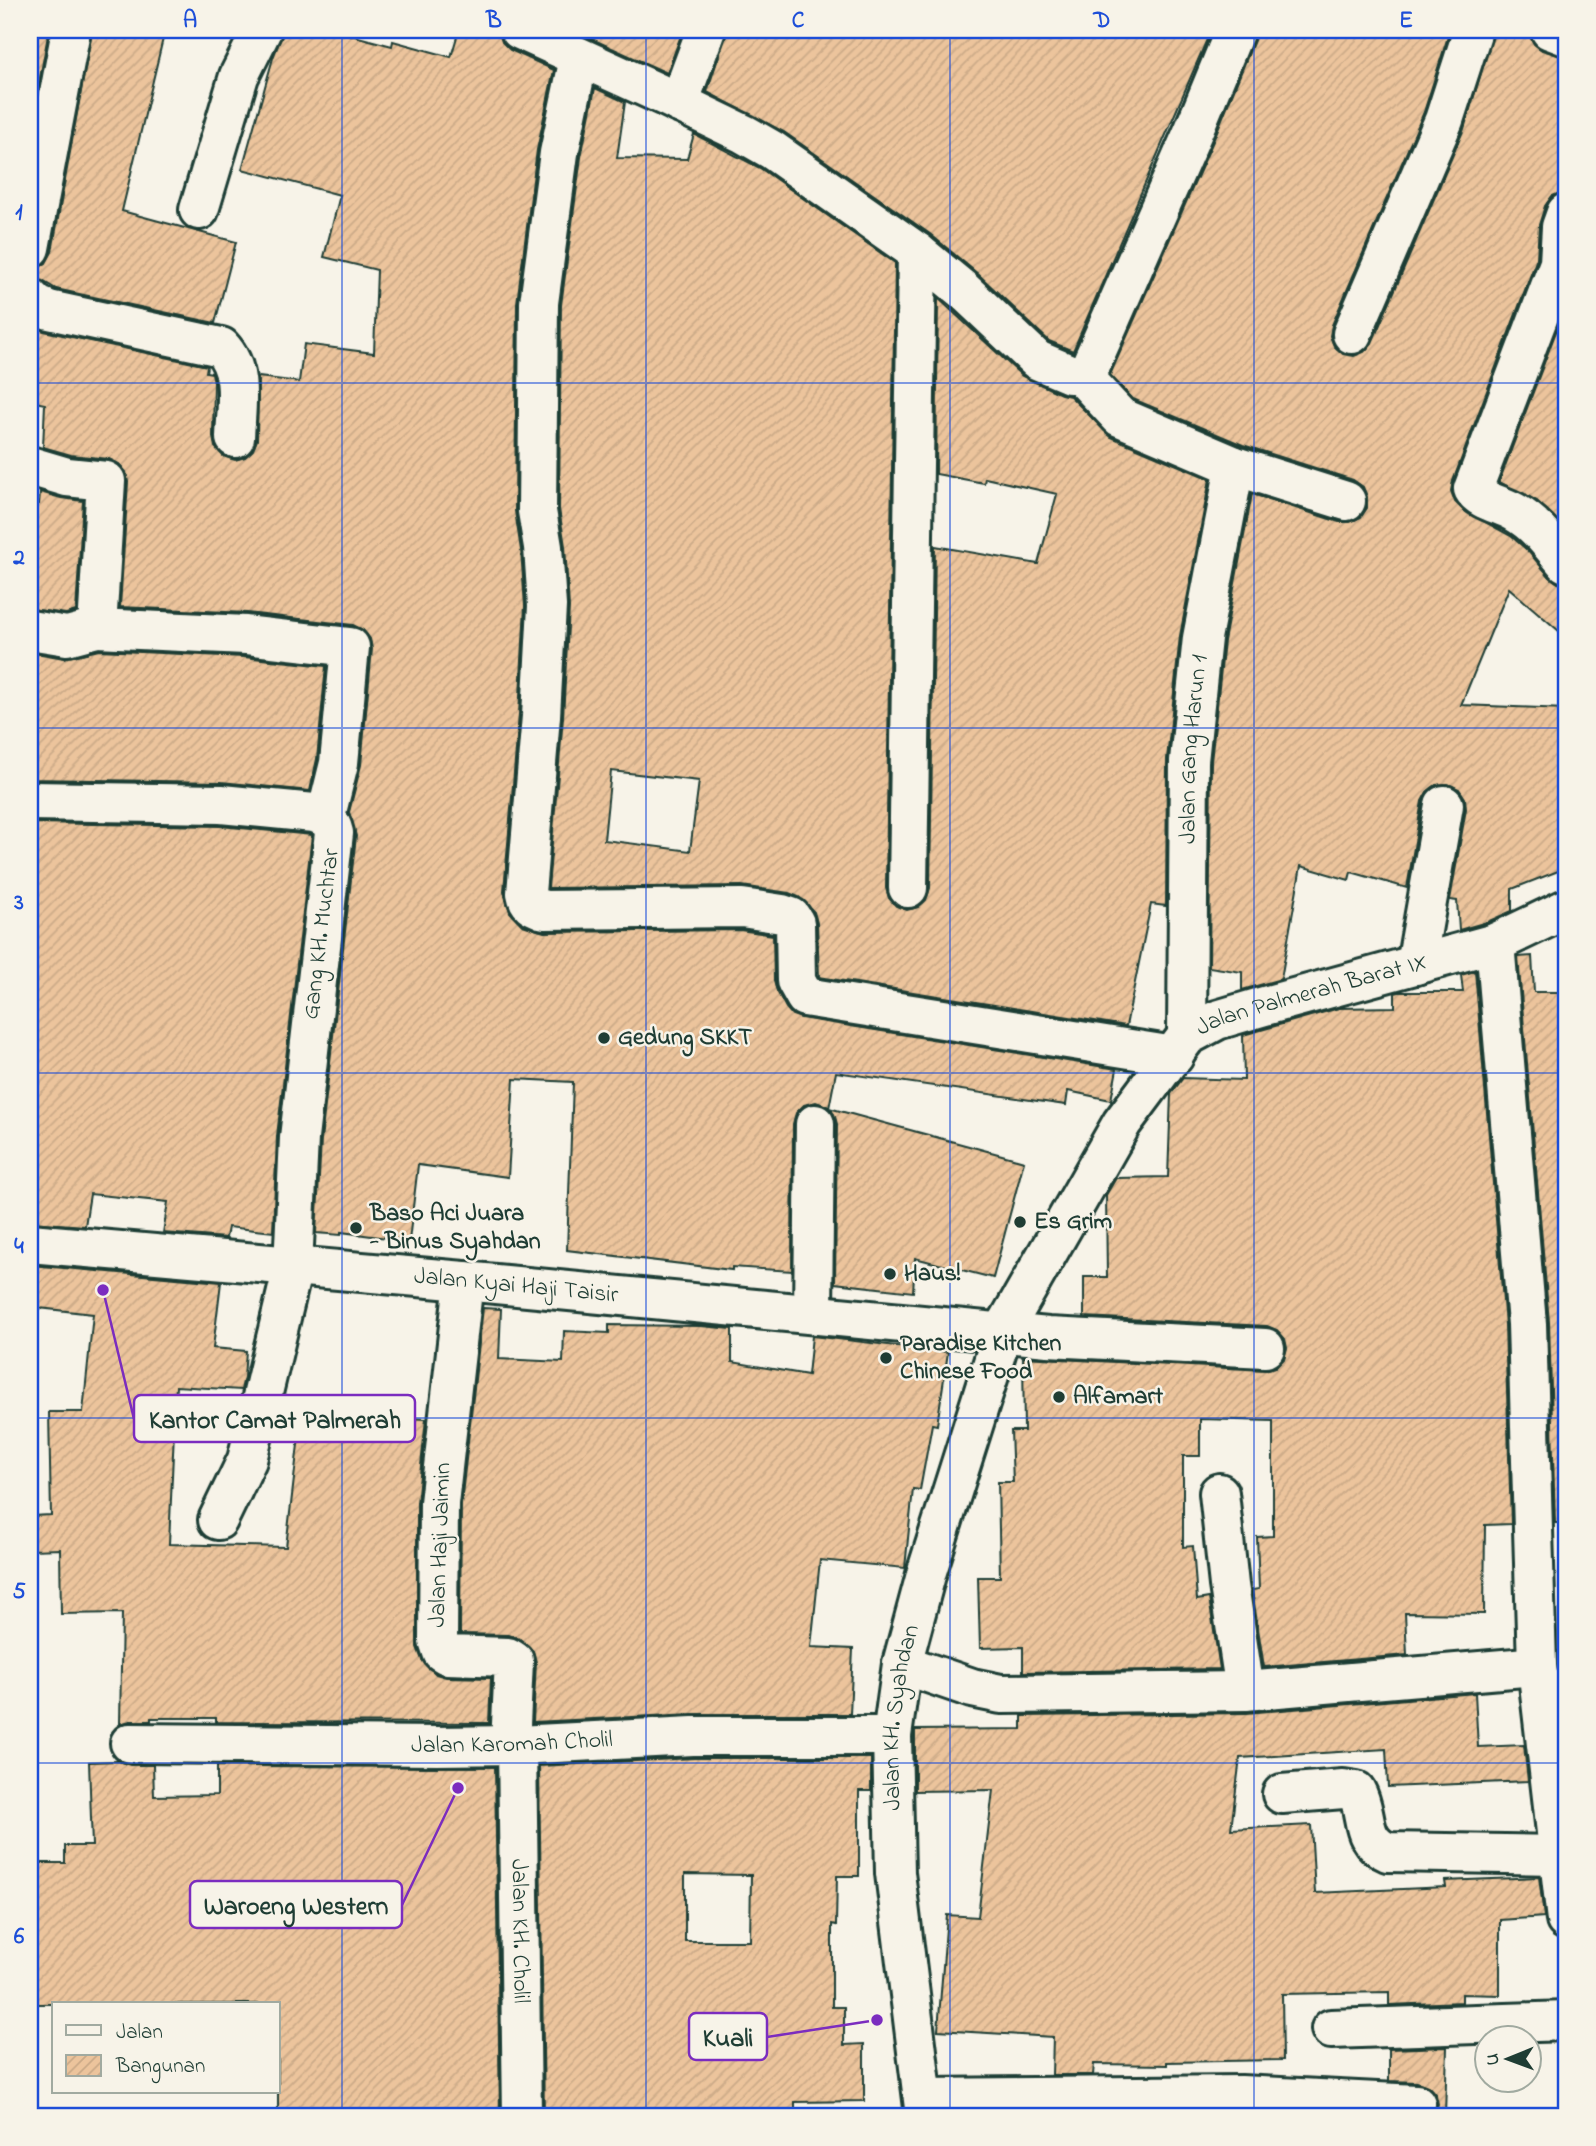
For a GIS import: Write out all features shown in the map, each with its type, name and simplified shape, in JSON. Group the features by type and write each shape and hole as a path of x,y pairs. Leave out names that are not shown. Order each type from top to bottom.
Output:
{"street":[{"path":"30,248 71,30"},
{"path":"199,209 239,76 262,30"},
{"path":"679,103 706,30"},
{"path":"1080,374 1088,369 1100,345 1235,30"},
{"path":"1352,334 1444,120 1473,30"},
{"path":"1550,30 1566,36"},
{"path":"525,31 744,134 772,150 917,252 963,290 1037,360 1058,370 1080,374 1120,417 1235,466 1346,501"},
{"path":"579,58 559,153 539,303 537,511 543,547 547,606 527,901 544,910 742,908 782,914 791,917 795,923 796,981 805,997 1181,1046"},
{"path":"1566,214 1561,227 1559,263 1473,489 1477,495 1534,523 1566,563"},
{"path":"908,888 917,252"},
{"path":"30,298 37,305 49,310 221,347 231,358 237,378 235,438"},
{"path":"30,466 67,477 106,481 97,628"},
{"name":"Jalan Gang Harun 1","path":"1181,1046 1189,761 1202,638 1235,466"},
{"path":"30,630 67,636 97,628 246,635 350,647 339,763 326,816"},
{"name":"Gang KH. Muchtar","path":"30,800 221,804 314,813 326,816 334,833 299,1138 293,1267 247,1460 218,1520"},
{"path":"1416,965 1444,805"},
{"name":"Jalan Palmerah Barat IX","path":"1003,1331 1122,1123 1181,1046 1217,1020 1494,943 1566,909"},
{"path":"1494,943 1527,1324 1537,1666 1566,1920"},
{"path":"813,1314 816,1124"},
{"name":"Jalan Kyai Haji Taisir","path":"30,1243 1048,1336 1265,1348"},
{"name":"Jalan Haji Jaimin","path":"464,1281 439,1503 438,1640 442,1652 447,1655 508,1657 514,1661 514,1745"},
{"name":"Jalan KH. Syahdan","path":"925,2107 895,1873 891,1736 902,1664 927,1571 1003,1331"},
{"path":"1219,1493 1245,1691"},
{"path":"902,1664 972,1688 1001,1694 1245,1691 1537,1666"},
{"name":"Jalan Karomah Cholil","path":"130,1743 514,1745 693,1736 891,1736"},
{"name":"Jalan KH. Cholil","path":"514,1745 522,2116"},
{"path":"1282,1794 1343,1789 1356,1791 1362,1801 1371,1840 1377,1847 1388,1852 1559,1855"},
{"path":"1331,2029 1566,2021"},
{"path":"925,2107 1241,2095 1416,2105"}],"building":[{"path":"30,30 49,30 30,131"},
{"path":"92,30 165,30 122,211 236,242 215,323 56,289 36,277 30,277 30,269 46,263 52,252"},
{"path":"284,30 332,30 392,46 393,41 451,57 459,30 499,30 502,42 510,50 554,70 537,150 517,303 515,511 525,606 504,891 510,912 522,925 544,932 740,930 773,935 774,981 792,1015 1117,1069 1111,1100 1068,1091 1066,1105 836,1072 829,1108 1024,1161 993,1278 915,1258 913,1292 835,1283 837,1124 834,1114 827,1106 816,1102 804,1105 796,1113 793,1124 792,1271 732,1267 732,1270 567,1250 573,1082 514,1079 508,1177 418,1165 409,1241 341,1232 341,1235 316,1233 321,1140 356,836 349,812 361,765 372,649 370,639 363,630 353,625 247,613 120,607 128,482 126,472 119,464 109,459 71,455 43,447 45,404 30,401 30,326 207,366 206,372 212,373 214,382 215,447 223,456 235,460 245,457 253,450 257,440 258,377 299,382 304,344 374,353 377,270 324,257 340,195 242,169 273,58"},
{"path":"572,30 683,30 667,73"},
{"path":"727,30 1211,30 1073,351 1049,341 978,274 930,234 784,132 707,92"},
{"path":"1256,30 1450,30 1424,112 1332,325 1330,336 1334,346 1343,354 1354,356 1364,352 1372,343 1464,129 1494,30 1529,30 1534,44 1542,50 1566,57 1566,192 1552,196 1545,206 1539,225 1537,258 1451,491 1455,502 1463,510 1511,536 1550,577 1558,583 1566,584 1566,637 1509,588 1461,705 1566,709 1566,868 1512,889 1512,911 1459,930 1457,901 1450,900 1466,809 1465,798 1459,789 1448,784 1436,785 1427,792 1422,801 1407,888 1351,872 1349,880 1301,866 1281,979 1242,990 1242,972 1209,967 1211,762 1224,641 1252,494 1339,522 1350,522 1361,517 1367,508 1367,497 1363,487 1353,480 1243,445 1133,399 1110,375 1213,141"},
{"path":"595,88 625,102 617,158 687,159 694,134 760,168 895,263 886,888 889,898 896,906 907,910 918,907 926,900 930,888 935,546 1038,564 1057,494 985,478 984,483 936,474 938,298 1022,376 1070,396 1111,437 1210,479 1180,636 1167,759 1166,906 1151,904 1126,1026 819,977 817,923 814,912 799,897 789,893 742,886 548,888 563,718 569,607 565,546 559,509 561,305 581,157","holes":["611,771 699,781 690,851 604,840"]},
{"path":"1566,305 1566,529 1537,501 1499,482"},
{"path":"40,492 83,501 76,611 66,614 30,609 30,531 33,532 35,504 39,504"},
{"path":"99,650 244,657 326,666 317,759 310,791 221,782 30,779 30,652 64,658"},
{"path":"30,823 220,826 312,835 277,1136 273,1232 228,1227 226,1238 163,1233 168,1202 90,1194 85,1226 30,1222"},
{"path":"1532,956 1534,992 1566,992 1566,1523 1555,1523 1549,1322 1518,957"},
{"path":"1475,971 1505,1325 1511,1524 1485,1525 1484,1614 1405,1613 1407,1655 1264,1667 1252,1590 1259,1589 1257,1537 1273,1536 1273,1421 1200,1419 1200,1456 1183,1456 1183,1547 1193,1546 1197,1600 1209,1598 1220,1669 1023,1672 1023,1647 980,1648 978,1577 1000,1577 998,1482 1013,1482 1011,1431 1024,1431 1023,1357 1264,1370 1276,1367 1284,1359 1287,1348 1285,1339 1277,1330 1267,1326 1084,1317 1084,1277 1107,1277 1106,1195 1116,1178 1168,1177 1171,1094 1183,1078 1244,1080 1243,1035 1339,1008 1395,1007 1395,993 1399,992 1463,992 1461,975"},
{"path":"30,1265 221,1282 213,1348 246,1351 244,1377 241,1390 176,1386 169,1544 286,1547 299,1436 316,1437 318,1413 426,1419 417,1503 417,1647 422,1660 436,1674 446,1677 491,1678 489,1723 216,1722 216,1718 151,1718 151,1721 120,1724 122,1613 61,1614 60,1549 32,1550 32,1516 51,1515 49,1412 83,1412 93,1314 30,1307"},
{"path":"483,1308 501,1309 499,1359 563,1362 564,1331 609,1333 609,1325 732,1329 732,1362 808,1375 812,1336 948,1352 937,1425 932,1424 920,1490 913,1489 905,1568 820,1560 811,1647 853,1649 850,1714 692,1714 533,1722 536,1662 533,1651 520,1639 509,1635 460,1634 461,1504"},
{"path":"1475,1693 1478,1747 1524,1745 1528,1781 1388,1787 1386,1749 1240,1758 1231,1829 1311,1825 1315,1893 1446,1887 1445,1881 1539,1877 1544,1917 1500,1920 1500,1995 1462,1994 1462,2002 1389,2005 1389,1992 1282,1994 1283,2060 1167,2062 1167,2065 1094,2064 1093,2075 1052,2075 1053,2037 938,2030 947,1915 978,1917 993,1790 915,1791 915,1730 1022,1729 1022,1716 1247,1713"},
{"path":"694,1758 871,1758 871,1791 859,1791 859,1876 837,1876 836,1925 832,1924 832,2007 844,2007 844,2045 864,2044 864,2101 795,2102 795,2116 544,2116 539,1766","holes":["685,1874 751,1875 750,1941 685,1941"]},
{"path":"118,1761 130,1765 153,1765 154,1796 217,1795 217,1766 495,1767 500,2116 278,2116 280,2002 30,2004 30,1863 65,1863 65,1846 92,1846 89,1762"},
{"path":"1447,2047 1445,2116 1434,2116 1438,2104 1436,2095 1428,2086 1417,2082 1389,2081 1389,2049"}],"place":[{"name":"Gedung SKKT","path":"604,1038"},
{"name":"Es Grim","path":"1020,1222"},
{"name":"Baso Aci Juara - Binus Syahdan","path":"356,1228"},
{"name":"Haus!","path":"890,1274"},
{"name":"Kantor Camat Palmerah","path":"103,1290"},
{"name":"Paradise Kitchen Chinese Food","path":"886,1358"},
{"name":"Alfamart","path":"1059,1397"},
{"name":"Waroeng Western","path":"458,1788"},
{"name":"Kuali","path":"877,2020"}]}
